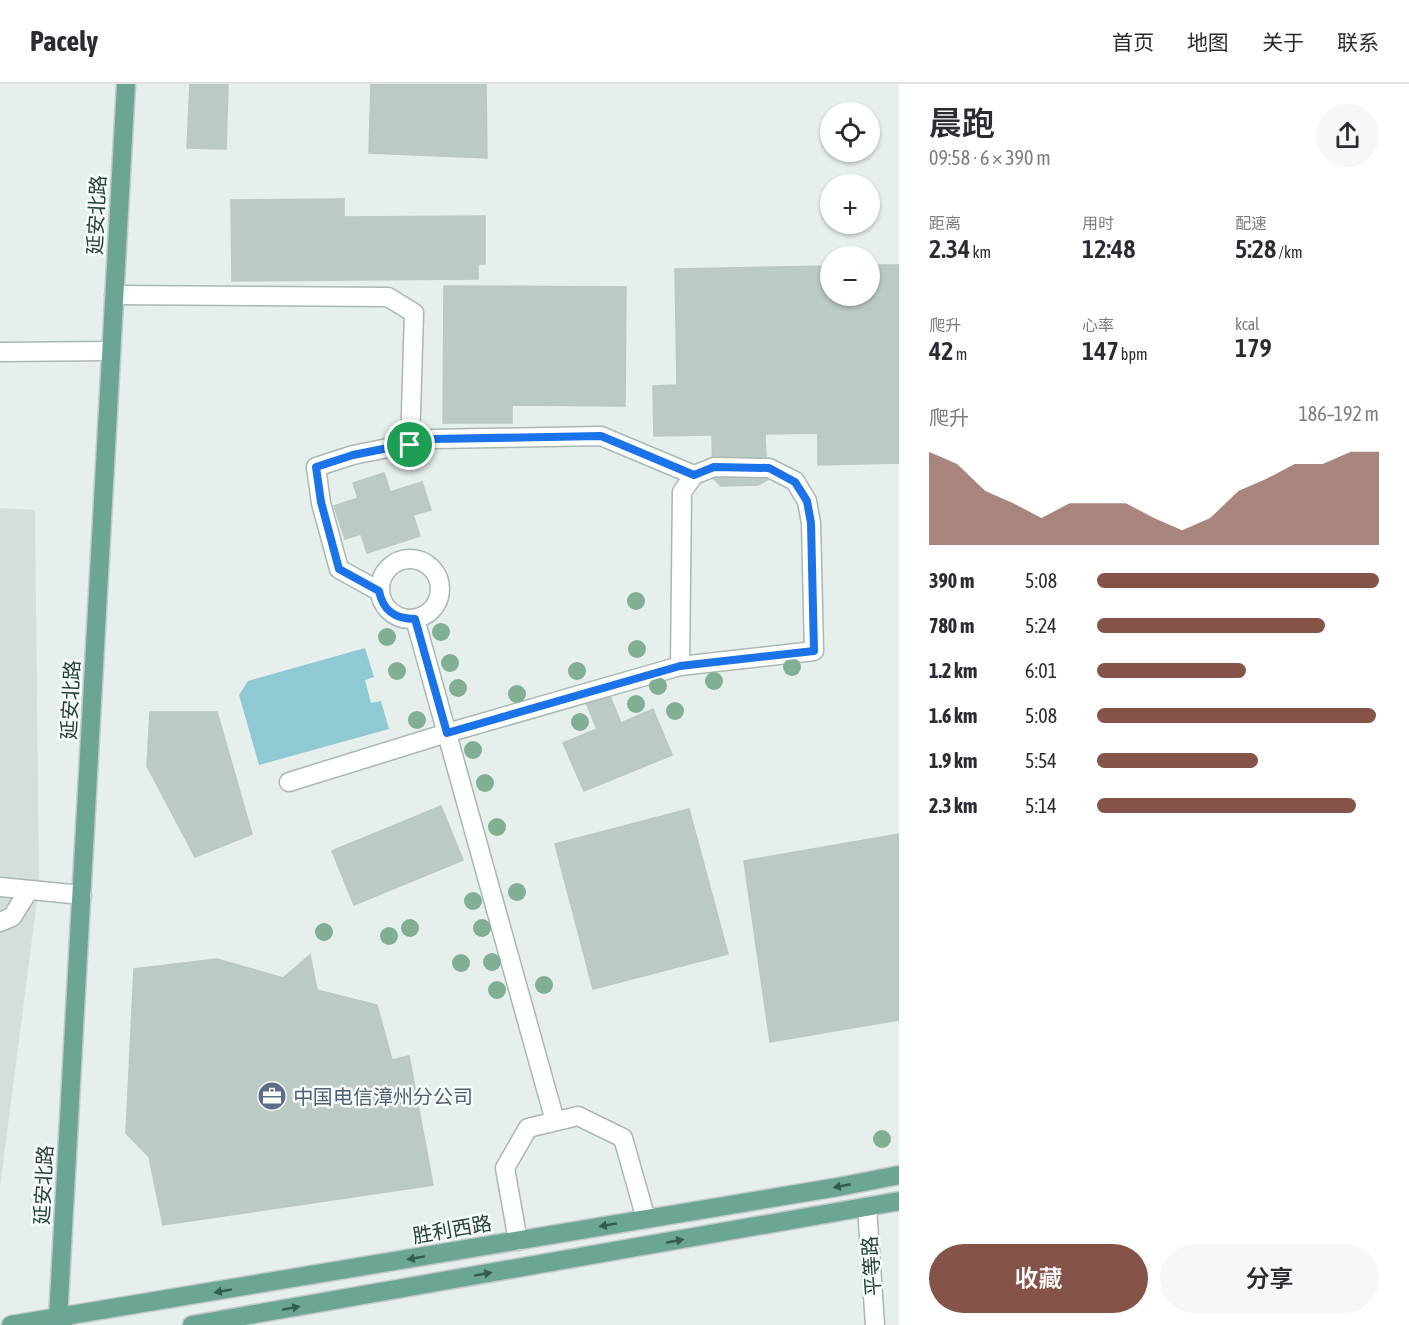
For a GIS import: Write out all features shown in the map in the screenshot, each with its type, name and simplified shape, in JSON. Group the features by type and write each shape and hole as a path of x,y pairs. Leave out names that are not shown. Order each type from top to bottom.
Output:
{"main road":[{"name":"延安北路","path":"58,1323 126,84"},
{"name":"胜利西路","path":"11,1325 58,1323 899,1175"},
{"path":"192,1325 899,1201"}],"street":[{"path":"114,295 388,297 414,313 410,445"},
{"path":"0,352 111,351"},
{"path":"379,591 339,569 321,502 316,467 353,455 433,439 601,436 694,475"},
{"path":"289,782 447,733 680,666 814,651 811,523 807,501 795,482 769,468 714,467 694,475 682,492 680,666"},
{"path":"412,559 422,561 436,574 440,593 432,610 424,616 405,619 395,616 387,609 381,601 379,591 380,580 393,564 412,559"},
{"path":"415,619 555,1121"},
{"path":"0,887 82,895"},
{"path":"0,922 12,917 29,890"},
{"path":"518,1241 505,1168 528,1128 578,1116 623,1138 646,1219"},
{"name":"平等路","path":"867,1207 875,1325"}],"shaded area":[{"path":"0,508 35,510 39,885 0,1187"}],"water":[{"path":"365,648 374,677 365,680 371,703 381,701 389,729 259,765 239,695 248,681"}],"building":[{"path":"190,84 228,84 226,149 187,148"},
{"path":"371,84 486,84 487,158 369,153"},
{"path":"344,199 344,217 485,216 485,264 478,264 478,279 232,281 231,200"},
{"path":"880,265 899,265 899,463 818,465 818,433 654,436 653,386 677,385 675,269 820,266 820,306 880,306"},
{"path":"444,286 626,287 625,406 512,405 512,423 443,423"},
{"path":"765,434 767,480 758,485 721,486 713,478 712,435"},
{"path":"384,473 390,492 422,482 431,510 413,515 420,536 367,553 361,534 345,539 334,506 358,498 353,483"},
{"path":"607,689 621,723 653,709 672,755 584,791 563,743 597,729 584,698"},
{"path":"150,712 217,712 252,834 195,857 147,766"},
{"path":"441,806 463,860 354,905 332,851"},
{"path":"689,809 728,954 593,989 555,844"},
{"path":"899,834 899,1020 770,1042 744,861"},
{"name":"中国电信漳州分公司","path":"310,955 317,990 377,1005 392,1060 409,1056 433,1185 163,1225 149,1157 126,1133 134,969 217,959 283,978"}],"place":[{"name":"中国电信漳州分公司","path":"272,1096"}],"route":[{"path":"601,436 694,475 714,467 769,468 795,482 807,501 811,523 814,651 680,666 447,733 415,619 395,616 381,601 379,591 339,569 321,502 316,467 353,455 410,445 433,439 601,436"}]}
